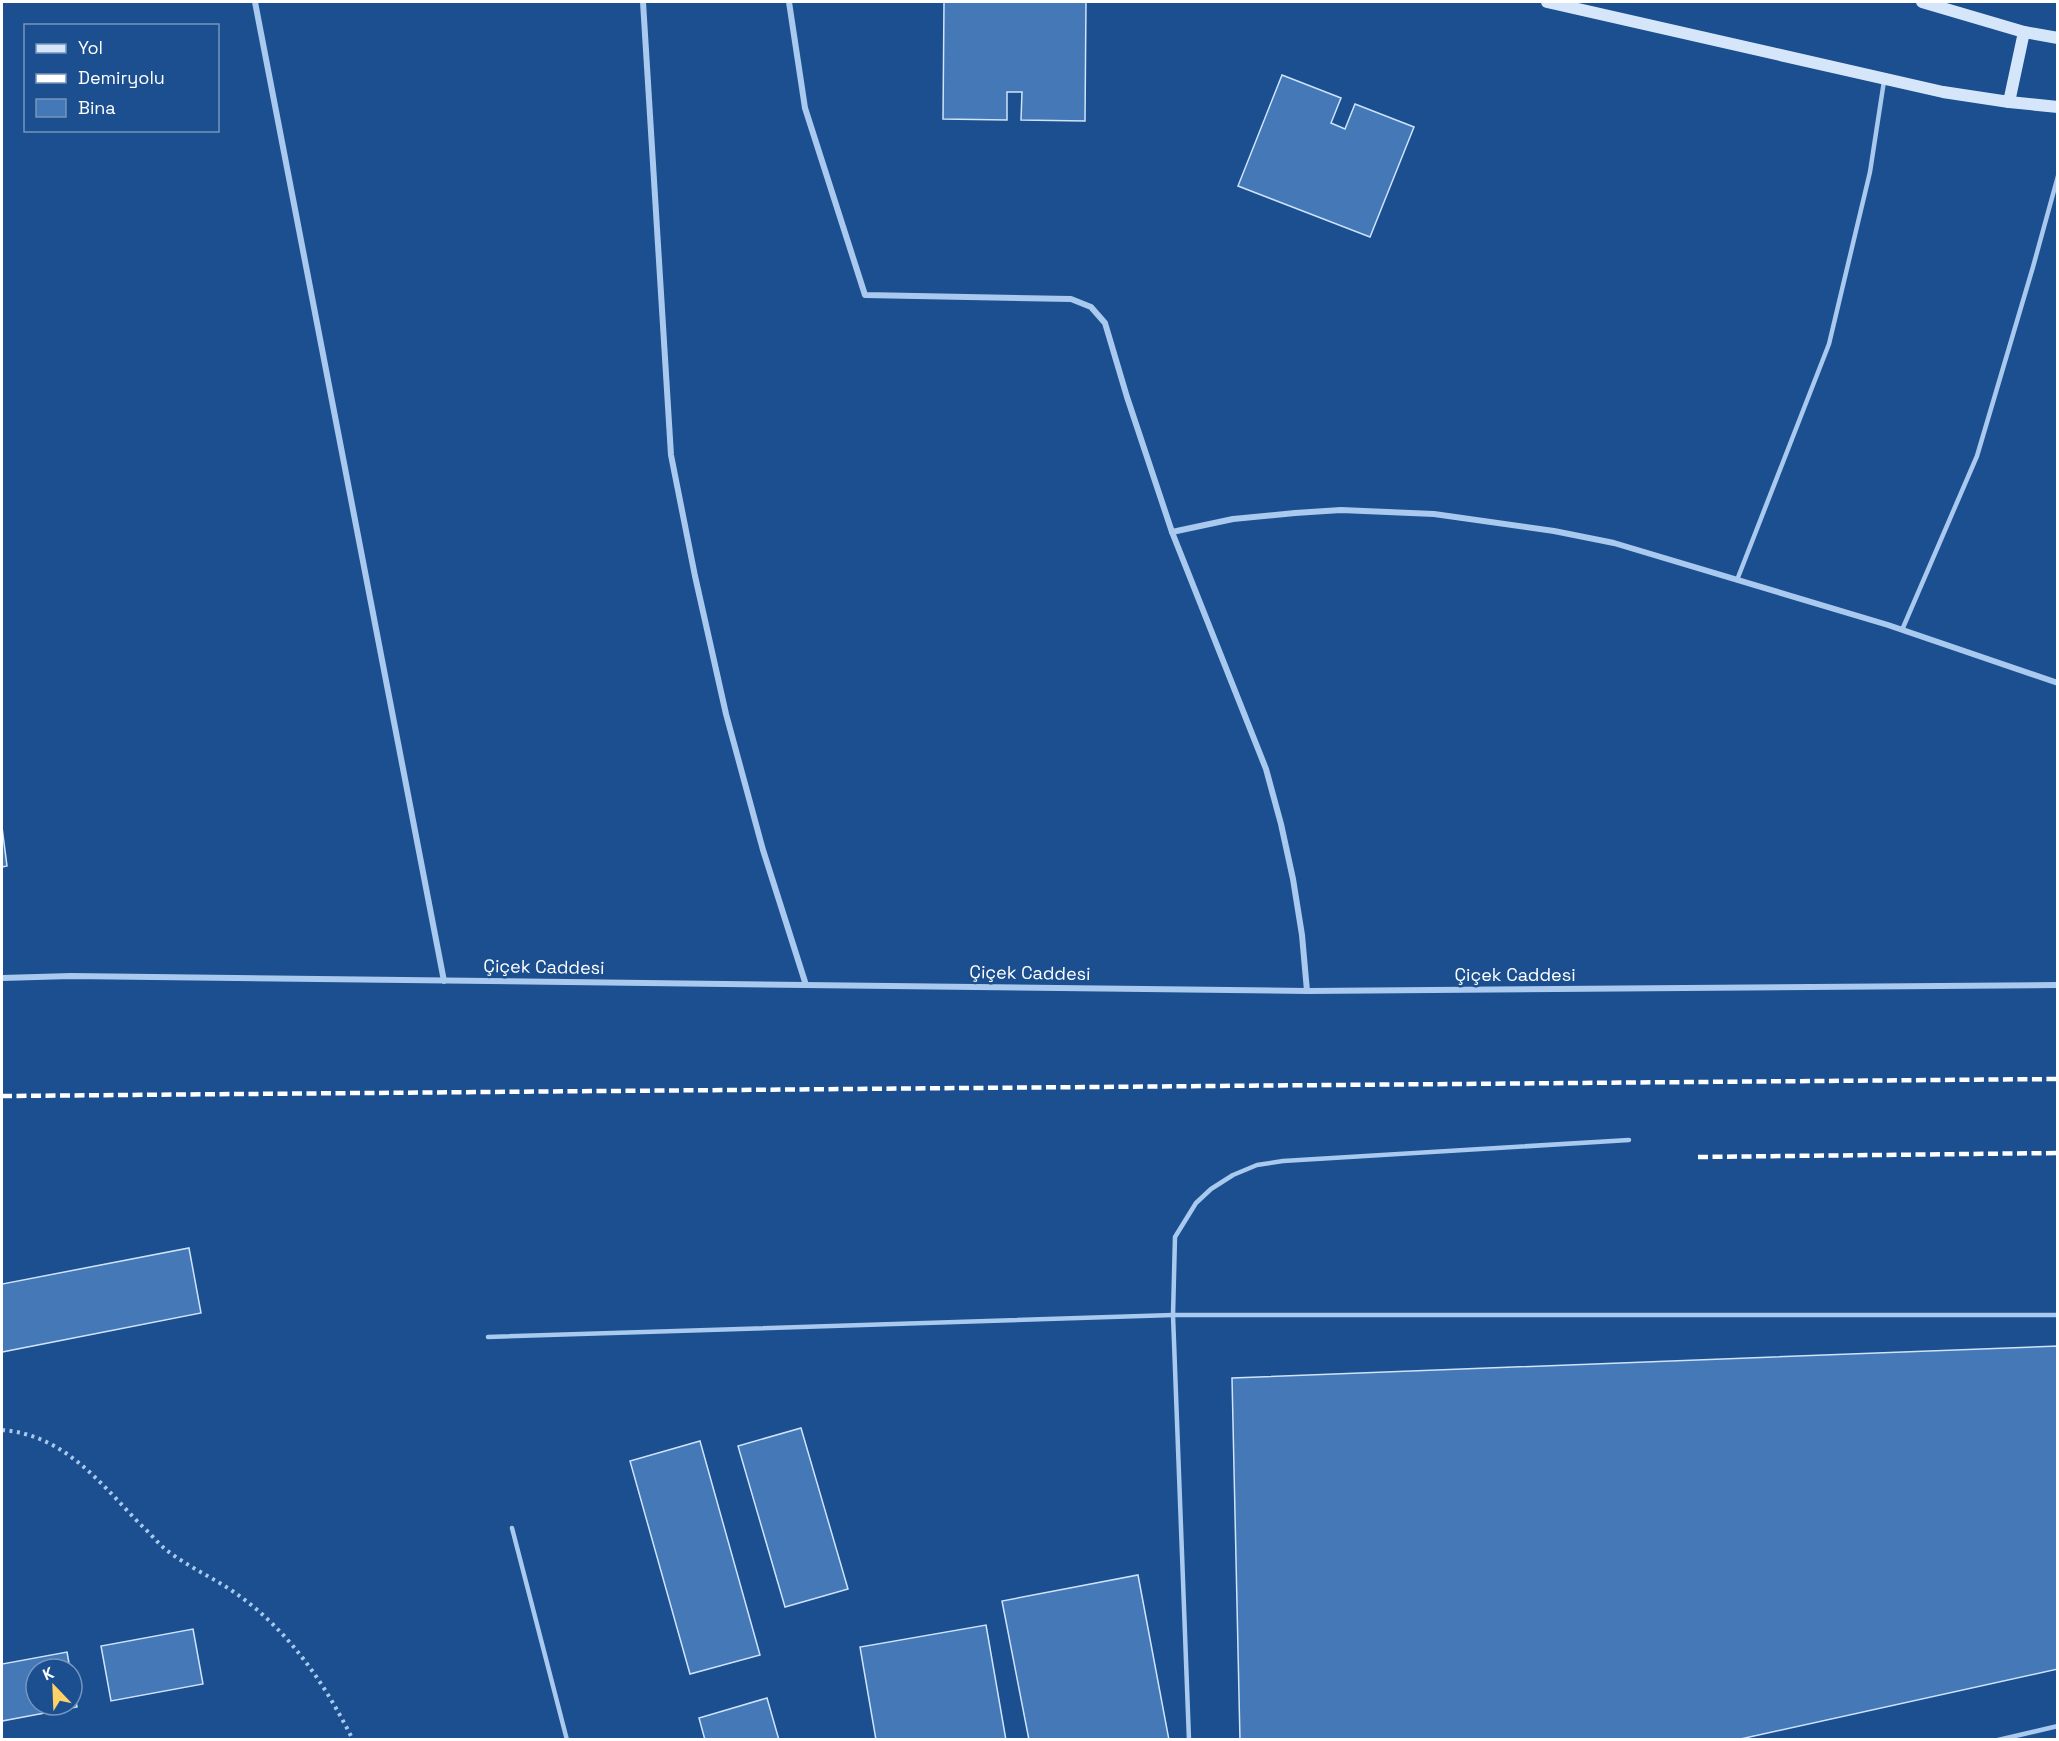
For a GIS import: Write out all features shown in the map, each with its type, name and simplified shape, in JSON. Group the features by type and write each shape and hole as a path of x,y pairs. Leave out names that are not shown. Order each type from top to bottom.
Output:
{"street":[{"path":"255,2 444,981"},
{"path":"643,2 671,455 694,576 726,714 763,850 806,985"},
{"path":"789,2 806,108 865,295 1071,299 1091,307 1105,323 1172,531 1266,768 1293,879 1302,935 1307,991"},
{"path":"1546,2 1943,92 2058,107"},
{"path":"1922,2 1948,5 2024,32 2058,38"},
{"path":"2008,102 2024,32"},
{"path":"1172,531 1233,519 1341,510 1434,514 1544,529 1614,543 1902,630 2058,683"},
{"name":"Çiçek Caddesi","path":"2,978 72,976 1307,991 2058,985"}],"lane":[{"path":"1737,580 1829,344 1870,172 1884,79"},
{"path":"1902,630 1977,456 2058,176"},
{"path":"1189,1740 1173,1315 1175,1237 1196,1203 1211,1189 1233,1175 1257,1165 1283,1161 1629,1140"},
{"path":"488,1337 1173,1315 2058,1315"},
{"path":"512,1528 567,1740"},
{"path":"1998,1740 2058,1726"}],"path":[{"path":"2,1430 32,1435 58,1446 81,1463 164,1548 240,1596 270,1621 297,1649 319,1678 353,1740"}],"building":[{"path":"944,2 1086,2 1085,121 1021,120 1022,92 1007,92 1007,120 943,119"},
{"path":"1282,75 1341,98 1331,123 1345,129 1355,104 1414,127 1370,237 1238,186"},
{"path":"2,827 7,866 2,867"},
{"path":"189,1248 201,1313 2,1352 2,1284"},
{"path":"2058,1346 2058,1669 1736,1740 1240,1740 1232,1378"},
{"path":"801,1428 848,1589 785,1607 738,1446"},
{"path":"700,1441 760,1655 690,1674 630,1461"},
{"path":"1138,1575 1169,1740 1029,1740 1002,1601"},
{"path":"986,1625 1006,1740 876,1740 860,1647"},
{"path":"193,1629 203,1684 111,1701 101,1646"},
{"path":"67,1652 68,1657 40,1657"},
{"path":"24,1660 24,1717 2,1721 2,1664"},
{"path":"767,1698 779,1740 705,1740 699,1718"}],"railway":[{"path":"2,1096 2058,1079"},
{"path":"1698,1157 2058,1153"}]}
